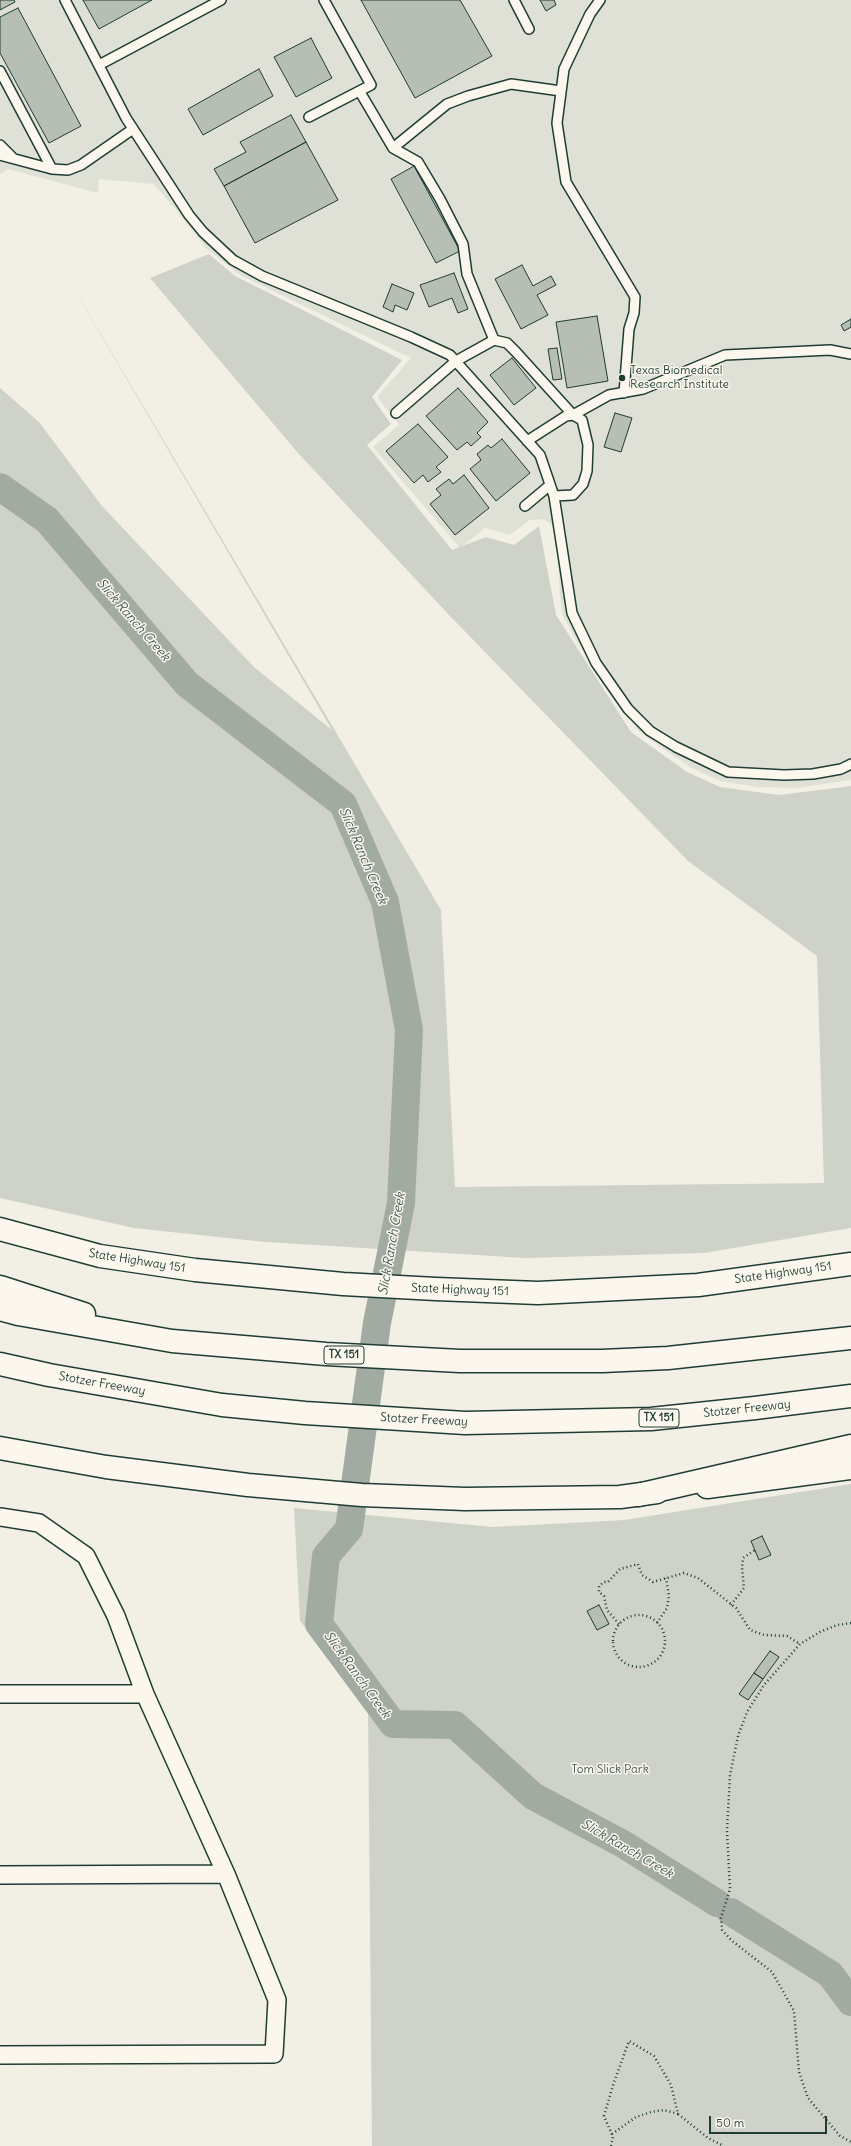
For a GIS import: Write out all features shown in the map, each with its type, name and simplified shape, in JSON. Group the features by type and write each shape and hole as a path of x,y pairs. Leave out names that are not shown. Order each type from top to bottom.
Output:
{"main road":[{"name":"State Highway 151","path":"0,1230 100,1256 195,1270 343,1284 436,1289 538,1293 698,1285 851,1264"},
{"path":"0,1287 172,1341"},
{"name":"TX 151","path":"0,1309 18,1314 172,1341 326,1354 460,1361 631,1360 846,1338"},
{"name":"Stotzer Freeway","path":"0,1364 49,1375 222,1405 305,1413 466,1423 651,1419 851,1396"},
{"path":"638,1495 851,1446"},
{"path":"0,1448 106,1467 248,1485 362,1495 465,1499 620,1497 851,1468"}],"street":[{"path":"0,1517 39,1522 86,1556 116,1616 145,1694 226,1874 277,2000 274,2054 0,2055"},
{"path":"0,1694 145,1694"},
{"path":"0,1875 226,1874"}],"lane":[{"path":"65,0 133,129 203,232 233,260 262,276 411,337 450,355 540,455 554,496 572,613 596,664 628,709 650,731 676,747 728,772 784,775 813,774 841,769 851,764"},
{"path":"99,65 221,0"},
{"path":"309,117 371,85 324,0"},
{"path":"514,0 530,29"},
{"path":"600,0 590,14 564,69 557,123 566,182 635,297 634,313 629,329 624,393"},
{"path":"0,71 52,170"},
{"path":"393,148 447,104 468,96 511,84 561,91"},
{"path":"360,92 393,148 418,162 440,199 463,244 467,274 494,340"},
{"path":"0,155 12,157 52,170 68,170 81,165 133,129"},
{"path":"0,145 12,157"},
{"path":"396,413 456,361 494,340 507,343 573,415 582,420 588,445 587,471 583,484 573,494 554,496"},
{"path":"527,441 566,416 573,415 609,395 643,389 725,355 830,350 851,354"},
{"path":"525,506 550,485"}],"path":[{"path":"731,1604 744,1588 742,1568 743,1558 755,1550"},
{"path":"619,1624 607,1610 604,1596 599,1592 599,1586 604,1582 608,1582 620,1569 638,1564 642,1575 647,1580 653,1582 684,1574 698,1578 736,1608 750,1630 764,1635 787,1636 800,1644"},
{"path":"658,1622 667,1608 669,1596 666,1578"},
{"path":"638,1614 647,1616 658,1622 664,1633 664,1650 654,1663 638,1668 629,1666 621,1661 615,1654 612,1645 612,1636 619,1624 629,1616 638,1614"},
{"path":"851,1623 837,1625 820,1632 800,1644 787,1657 764,1686 747,1712 738,1736 730,1775 726,1831 730,1889 721,1918 722,1930 731,1940 772,1972 794,2011 798,2072 808,2098 840,2136 851,2142"},
{"path":"612,2146 612,2134 604,2116 614,2082 629,2041 654,2056 671,2085 678,2114"},
{"path":"612,2134 636,2117 651,2112 664,2110 678,2114 708,2138 724,2146"}],"shaded area":[{"name":"Texas Biomedical Research Institute","path":"0,0 851,0 851,780 796,788 757,787 720,781 690,767 638,731 578,644 563,616 560,596 556,527 543,519 530,520 510,535 485,528 460,548 373,447 399,425 377,397 411,358 238,274 205,247 173,206 153,184 99,179 98,193 8,169 0,174"}],"green space":[{"path":"209,254 235,276 402,360 372,397 391,424 367,445 452,550 486,537 514,545 539,526 556,615 631,732 687,772 720,787 779,795 851,786 851,1228 704,1253 525,1258 265,1242 134,1228 0,1198 0,388 39,422 102,506 254,667 332,730 57,260 441,910 455,1187 824,1183 817,956 688,861 449,615 298,453 150,278"},
{"name":"Tom Slick Park","path":"851,1484 851,2146 372,2146 368,1708 300,1621 294,1508 493,1527 624,1520"}],"building":[{"path":"0,0 14,0 15,2 0,10"},
{"path":"83,0 152,0 99,29"},
{"path":"361,0 460,0 492,56 415,98"},
{"path":"540,0 554,0 556,5 546,11"},
{"path":"18,8 81,126 49,143 0,53 0,17"},
{"path":"311,38 332,78 296,97 274,57"},
{"path":"259,69 273,96 203,135 188,109"},
{"path":"291,115 306,142 224,186 214,169 246,152 240,142"},
{"path":"306,142 338,200 255,243 224,186"},
{"path":"414,166 460,251 436,263 391,179"},
{"path":"522,265 533,286 551,276 556,285 537,295 548,315 521,329 495,279"},
{"path":"454,273 468,309 458,313 452,298 429,307 420,285"},
{"path":"392,284 414,293 407,310 395,305 393,312 383,307"},
{"path":"597,316 608,381 567,388 556,322"},
{"path":"851,319 851,327 844,331 841,325"},
{"path":"557,348 562,379 553,380 548,349"},
{"path":"512,358 536,388 514,405 490,375"},
{"path":"458,388 488,422 477,433 481,437 471,446 467,442 457,450 426,416"},
{"path":"615,413 632,418 621,452 604,447"},
{"path":"418,424 448,457 436,467 441,472 428,482 423,475 414,483 386,451"},
{"path":"502,439 530,473 496,501 470,469 481,460 477,454 488,445 491,448"},
{"path":"464,475 489,508 455,535 430,504 441,495 436,489 449,479 453,484"},
{"path":"762,1536 771,1555 759,1560 751,1541"},
{"path":"599,1605 609,1624 597,1630 587,1611"},
{"path":"770,1651 779,1657 763,1679 754,1673"},
{"path":"754,1673 763,1679 748,1700 739,1694"}],"waterway":[{"name":"Slick Ranch Creek","path":"0,487 47,520 187,684 343,804 385,902 409,1030 401,1203 377,1323 349,1529 326,1556 319,1624 393,1724 455,1725 533,1796 623,1844 717,1903"},
{"name":"Slick Ranch Creek","path":"731,1912 830,1974 851,2002"}],"place":[{"name":"Texas Biomedical Research Institute","path":"622,378"}]}
